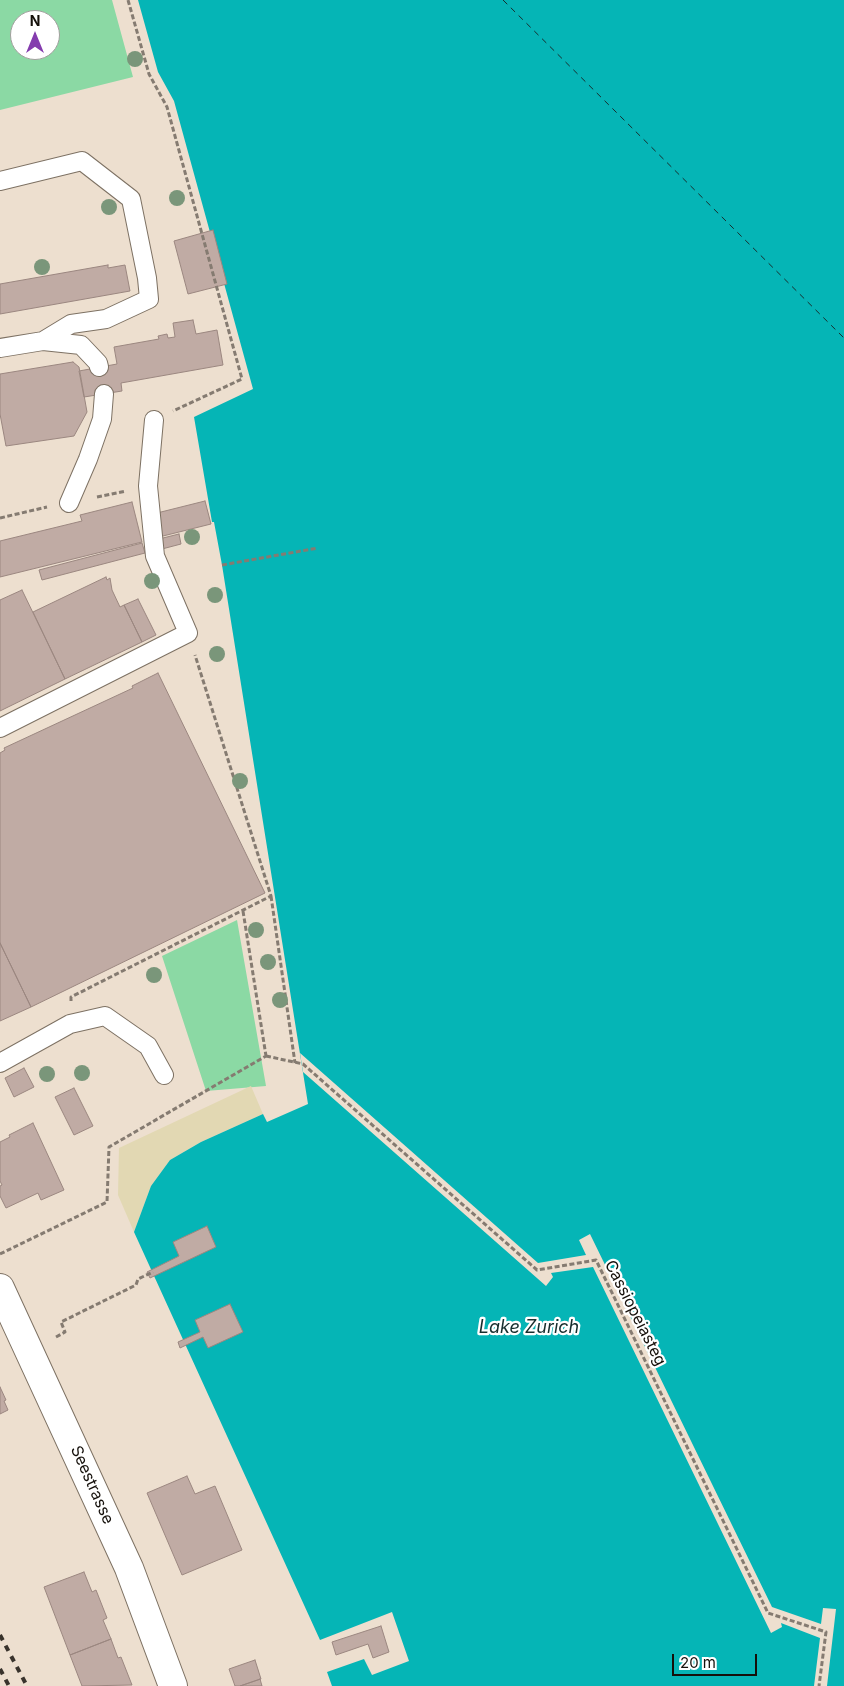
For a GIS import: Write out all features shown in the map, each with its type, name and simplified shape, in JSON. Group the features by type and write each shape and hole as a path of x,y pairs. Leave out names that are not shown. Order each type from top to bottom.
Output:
{"main road":[{"name":"Seestrasse","path":"0,1288 129,1568 173,1686"}],"lane":[{"path":"0,181 82,161 131,199 147,278 149,300 106,319 71,324 43,341"},
{"path":"0,348 43,341 81,345 98,363 99,367"},
{"path":"68,503 88,459 102,418 104,394"},
{"path":"0,728 188,633 155,556 148,486 154,420"},
{"path":"0,1063 70,1024 105,1016 148,1046 164,1075"}],"path":[{"path":"128,0 148,74 167,107 242,379 154,420"},
{"path":"222,565 318,548"},
{"path":"188,633 271,896 295,1062"},
{"path":"70,1024 71,997 271,896"},
{"path":"0,1254 107,1202 109,1147 266,1056 243,911"},
{"name":"Cassiopeiasteg","path":"266,1056 303,1064 537,1270 596,1260 768,1613 826,1632 820,1686"},
{"path":"56,1337 65,1332 61,1322 136,1285 138,1279 153,1272"}],"green space":[{"path":"0,0 112,0 133,77 0,110"},
{"path":"237,920 266,1086 206,1091 162,956"}],"sand":[{"path":"251,1086 263,1114 201,1142 170,1160 151,1186 134,1232 118,1195 119,1148"}],"water":[{"name":"Lake Zurich","path":"138,0 844,0 844,1686 332,1686 327,1672 364,1659 372,1675 409,1661 392,1612 320,1640 134,1232 151,1186 170,1160 201,1142 263,1114 267,1122 308,1104 222,565 214,522 212,522 194,417 253,389 174,101 158,72"}],"pier":[{"path":"300,1053 538,1263 586,1255 579,1240 590,1234 772,1607 821,1624 823,1608 836,1609 827,1686 814,1686 820,1638 781,1623 782,1627 771,1633 593,1267 551,1273 553,1277 546,1286 303,1072"}],"building":[{"path":"213,230 227,284 188,294 174,241"},
{"path":"108,265 108,268 125,265 130,291 0,314 0,284"},
{"path":"193,320 196,334 217,330 223,365 121,383 122,391 84,397 79,371 117,364 114,347 159,339 158,336 167,334 168,338 175,337 173,323"},
{"path":"73,362 79,367 87,412 74,436 6,446 0,414 0,374"},
{"path":"205,501 211,524 159,537 153,514"},
{"path":"132,502 142,542 0,577 0,541 82,521 80,515"},
{"path":"179,534 181,544 162,549 159,539"},
{"path":"142,543 145,553 42,580 39,570"},
{"path":"106,577 107,580 110,578 112,590 120,607 124,605 142,642 65,679 33,612"},
{"path":"22,590 65,679 0,711 0,600"},
{"path":"138,599 156,635 142,642 124,605"},
{"path":"158,673 265,893 31,1007 0,943 0,753 5,750 4,748 133,688 132,686"},
{"path":"0,943 31,1007 0,1021"},
{"path":"24,1068 34,1087 14,1097 5,1078"},
{"path":"74,1088 93,1126 74,1135 55,1097"},
{"path":"33,1123 64,1190 41,1200 38,1193 6,1208 0,1196 0,1186 2,1185 0,1181 0,1142 10,1137 9,1135"},
{"path":"207,1226 216,1247 150,1278 147,1272 179,1256 173,1242"},
{"path":"230,1304 243,1332 208,1348 203,1337 180,1348 178,1342 200,1332 195,1320"},
{"path":"0,1387 8,1410 0,1414"},
{"path":"187,1476 195,1494 215,1486 242,1550 182,1575 147,1493"},
{"path":"84,1572 92,1592 96,1590 107,1618 103,1620 111,1639 70,1655 44,1587"},
{"path":"381,1626 389,1652 373,1658 368,1644 336,1655 332,1642"},
{"path":"111,1639 118,1658 121,1657 132,1685 82,1686 70,1655"},
{"path":"255,1660 261,1679 235,1686 229,1669"},
{"path":"260,1679 262,1686 240,1686"}],"ferry route":[{"path":"503,0 844,338"}],"railway":[{"path":"0,1635 27,1686"},
{"path":"0,1669 9,1686"}]}
